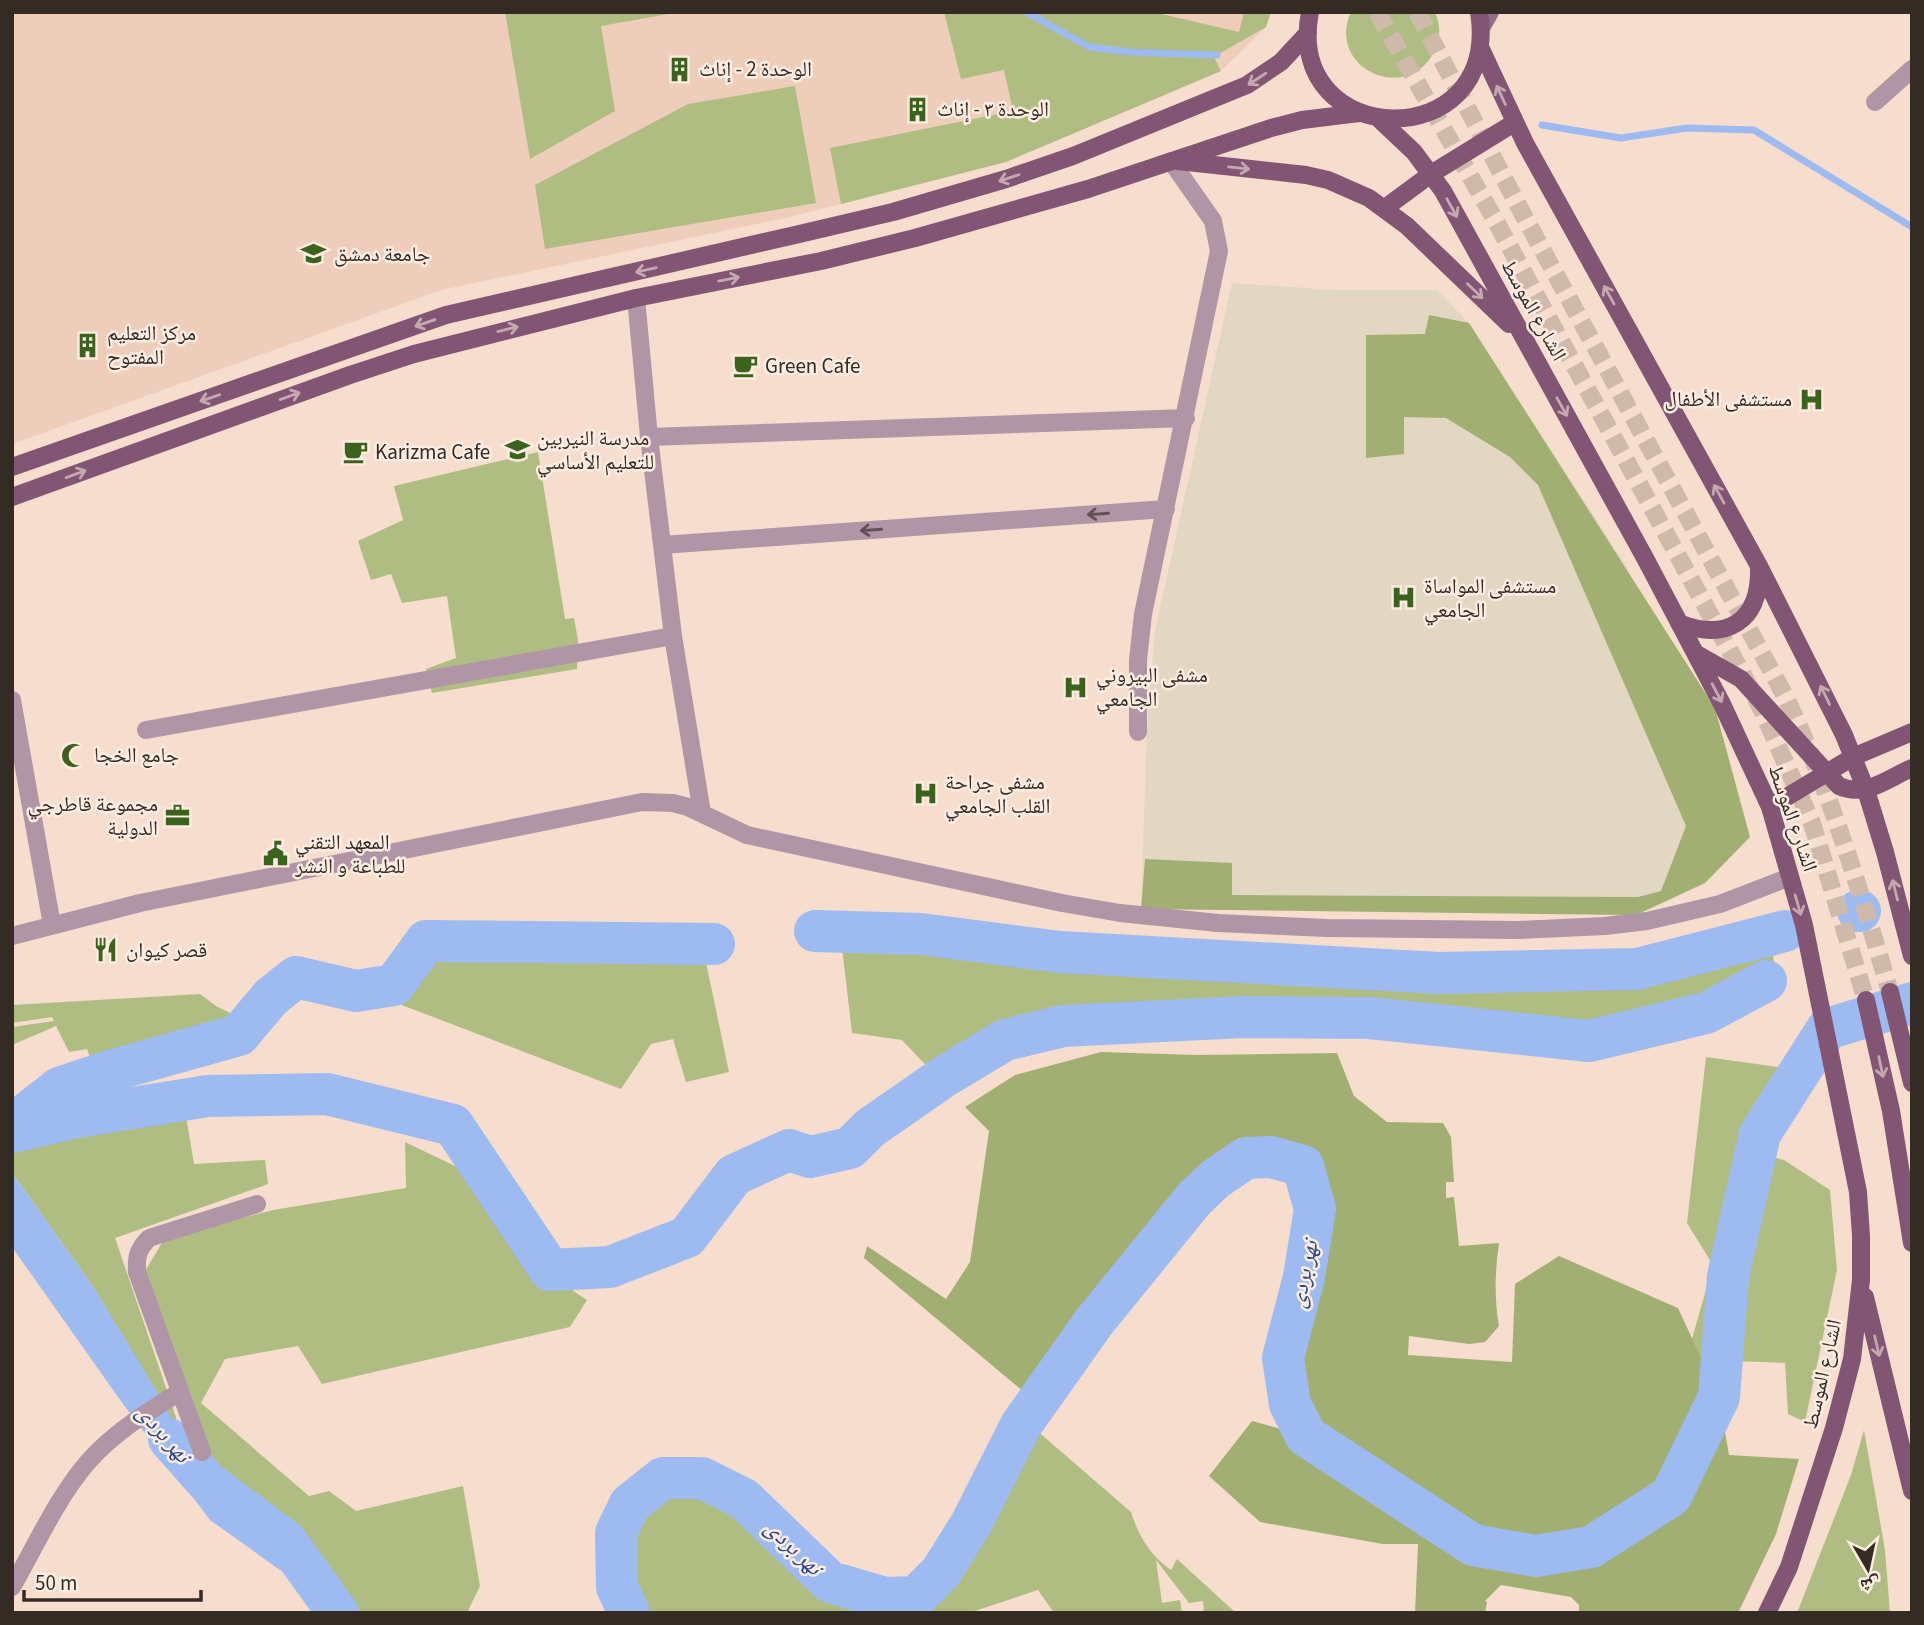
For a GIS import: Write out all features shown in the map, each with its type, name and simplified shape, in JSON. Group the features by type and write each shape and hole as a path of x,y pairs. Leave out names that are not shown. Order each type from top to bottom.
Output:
{"main road":[{"path":"1310,12 1310,53 1327,89 1342,103 1359,113 1397,120 1436,110 1452,98 1465,83 1475,66 1483,17"},
{"path":"12,467 446,315 893,212 1006,179 1073,156 1247,85 1281,62 1308,33"},
{"path":"1480,47 1514,123 1759,566 1823,691 1866,790 1912,956"},
{"path":"12,497 414,354 636,298 821,261 915,238 1007,214 1271,128 1302,120 1359,113"},
{"name":"الشارع الموسط","path":"1377,118 1400,137 1431,174 1722,704 1770,807 1804,925 1858,1192 1861,1280 1858,1324 1845,1394 1789,1567 1767,1613"},
{"path":"1385,208 1431,174 1514,123"},
{"path":"1171,161 1306,175 1348,188 1385,208 1522,336"},
{"path":"1679,623 1706,631 1727,628 1736,623 1752,607 1757,596 1759,566"},
{"path":"1695,653 1741,679 1839,786 1848,790 1866,790 1912,768"},
{"path":"1770,807 1853,757 1912,732"},
{"path":"1890,992 1912,1083"},
{"path":"1866,1000 1891,1111 1912,1243"},
{"path":"1861,1280 1912,1490"}],"street":[{"path":"1875,102 1912,69"},
{"path":"1138,732 1141,629 1217,261 1218,241 1213,221 1171,161"},
{"path":"636,298 649,438 673,636 702,813"},
{"path":"649,438 1185,418"},
{"path":"662,545 1166,509"},
{"path":"146,730 673,636"},
{"path":"12,700 52,925"},
{"path":"12,936 140,903 642,802 673,803 702,813 747,835 1062,904 1120,914 1218,923 1339,928 1518,930 1605,926 1659,919 1720,904 1790,877"},
{"path":"202,1452 137,1272 136,1259 140,1247 149,1238 257,1204"},
{"path":"12,1587 73,1482 88,1463 121,1431 180,1392"}],"shaded area":[{"name":"جامعة دمشق","path":"12,12 1271,12 1266,27 1221,71 1006,162 790,217 441,290 12,444"},
{"name":"مستشفى المواساة الجامعي","path":"1232,283 1334,290 1437,290 1469,323 1625,564 1750,837 1705,883 1636,915 1141,909 1147,726 1155,631"}],"green space":[{"path":"505,12 680,12 601,26 615,111 530,159"},
{"path":"944,12 1153,12 1239,32 1244,12 1271,12 1266,27 1213,55 1221,71 1006,162 841,204 830,148 1013,111 1004,70 961,79"},
{"path":"1351,12 1435,12 1439,33 1436,49 1420,69 1404,77 1387,77 1371,72 1358,62 1349,49 1346,31"},
{"path":"795,86 816,203 545,249 535,185 688,104"},
{"path":"1429,315 1469,323 1715,708 1750,837 1705,883 1636,915 1141,909 1145,859 1232,863 1232,895 1638,897 1661,891 1686,826 1538,485 1510,457 1446,418 1404,417 1404,454 1366,458 1366,335 1425,334"},
{"path":"538,452 565,619 574,618 578,640 577,669 432,693 426,669 456,658 447,596 402,603 391,574 371,580 358,541 403,520 394,486"},
{"path":"841,939 1061,963 1435,984 1640,977 1772,949 1774,961 1705,1011 1587,1036 1382,1016 1253,1016 1066,1022 996,1039 939,1079 902,1040 852,1033"},
{"path":"429,946 703,948 729,1072 686,1082 673,1039 651,1044 621,1089 373,994 398,988"},
{"path":"200,994 216,1006 245,1020 233,1030 182,1046 105,1063 92,1062 87,1049 69,1052 56,1026 12,1045 12,1027 54,1021 52,1017 12,1023 12,1005"},
{"path":"1101,1052 1198,1055 1337,1053 1354,1096 1387,1122 1443,1123 1451,1137 1454,1182 1446,1182 1446,1198 1454,1197 1459,1246 1499,1243 1496,1305 1499,1326 1485,1342 1469,1344 1409,1336 1408,1355 1512,1362 1515,1284 1559,1256 1678,1308 1719,1397 1729,1455 1799,1459 1776,1534 1738,1613 1579,1613 1579,1605 1571,1597 1501,1585 1485,1601 1485,1613 1415,1613 1418,1544 1383,1544 1260,1522 1209,1476 1252,1421 1306,1436 1310,1433 1292,1397 1291,1356 1321,1239 1321,1199 1315,1173 1291,1148 1239,1138 1193,1178 1024,1392 864,1258 867,1246 946,1299 970,1262 989,1131 965,1107 1015,1075"},
{"path":"1706,1057 1786,1068 1751,1127 1720,1278 1715,1327 1705,1368 1692,1339 1713,1265 1687,1223"},
{"path":"185,1110 194,1164 265,1160 268,1184 115,1238 176,1417 175,1424 94,1288 12,1176 12,1146 140,1116"},
{"path":"405,1142 459,1168 546,1273 587,1300 570,1327 322,1384 298,1346 225,1359 201,1403 309,1496 329,1491 356,1511 463,1486 480,1586 467,1613 350,1613 290,1534 203,1463 205,1452 145,1271 165,1238 273,1210 406,1188"},
{"path":"1769,1156 1784,1160 1830,1190 1837,1270 1805,1422 1788,1414 1785,1363 1735,1361"},
{"path":"1028,1423 1131,1512 1146,1545 1157,1558 1171,1570 1177,1559 1236,1613 1204,1613 1203,1601 1189,1603 1156,1560 1162,1603 1180,1600 1182,1613 1054,1613 1038,1590 969,1613 629,1613 617,1587 616,1533 630,1504 663,1478 702,1478 744,1499 830,1582 831,1591 917,1605 941,1601 950,1573"},
{"path":"1864,1430 1885,1550 1890,1613 1797,1613 1851,1475"}],"water":[{"path":"12,1176 94,1288 162,1400 207,1482 286,1541 338,1613 320,1613 301,1585 210,1520 123,1404 12,1247"}],"waterway":[{"path":"1026,12 1089,47 1130,52 1217,55"},
{"path":"1542,125 1621,138 1687,128 1754,130 1912,227"},
{"path":"815,931 921,934 1060,952 1439,973 1637,969 1785,931"},
{"path":"12,1125 59,1088 239,1035 271,997 296,977 356,991 394,985 426,941 714,944"},
{"path":"12,1132 77,1117 208,1096 327,1094 453,1125 550,1270 610,1267 687,1237 734,1175 789,1150 810,1157 850,1148 870,1128 945,1076 1005,1040 1063,1026 1243,1017 1370,1018 1589,1041 1706,1013 1766,981"},
{"name":"نهر بردى","path":"629,1613 617,1587 616,1533 630,1504 663,1478 702,1478 744,1499 830,1582 885,1598 916,1597 941,1572 971,1524 1021,1425 1094,1322 1194,1199 1215,1179 1246,1158 1271,1157 1303,1166 1315,1209 1304,1277 1283,1358 1290,1404 1306,1436 1473,1545 1536,1556 1591,1547 1671,1496 1719,1397 1728,1276 1760,1134 1827,1029 1912,1003"},
{"name":"نهر بردى","path":"169,1439 207,1482 286,1541 338,1613"}],"tunnel":[{"path":"1377,12 1494,218 1762,710 1812,823 1866,1000"},
{"path":"1417,12 1519,207 1785,696 1831,805 1890,992"}],"place":[{"name":"الوحدة 2 - إناث","path":"679,69"},
{"name":"الوحدة ٣ - إناث","path":"917,109"},
{"name":"جامعة دمشق","path":"314,254"},
{"name":"مركز التعليم المفتوح","path":"87,345"},
{"name":"Green Cafe","path":"745,366"},
{"name":"مستشفى الأطفال","path":"1812,399"},
{"name":"مدرسة النيربين للتعليم الأساسي","path":"517,450"},
{"name":"Karizma Cafe","path":"355,452"},
{"name":"مستشفى المواساة الجامعي","path":"1404,598"},
{"name":"مشفى البيروني الجامعي","path":"1076,687"},
{"name":"جامع الخجا","path":"74,755"},
{"name":"مشفى جراحة القلب الجامعي","path":"925,794"},
{"name":"مجموعة قاطرجي الدولية","path":"178,816"},
{"name":"المعهد التقني للطباعة و النشر","path":"275,854"},
{"name":"قصر كيوان","path":"106,950"}]}
